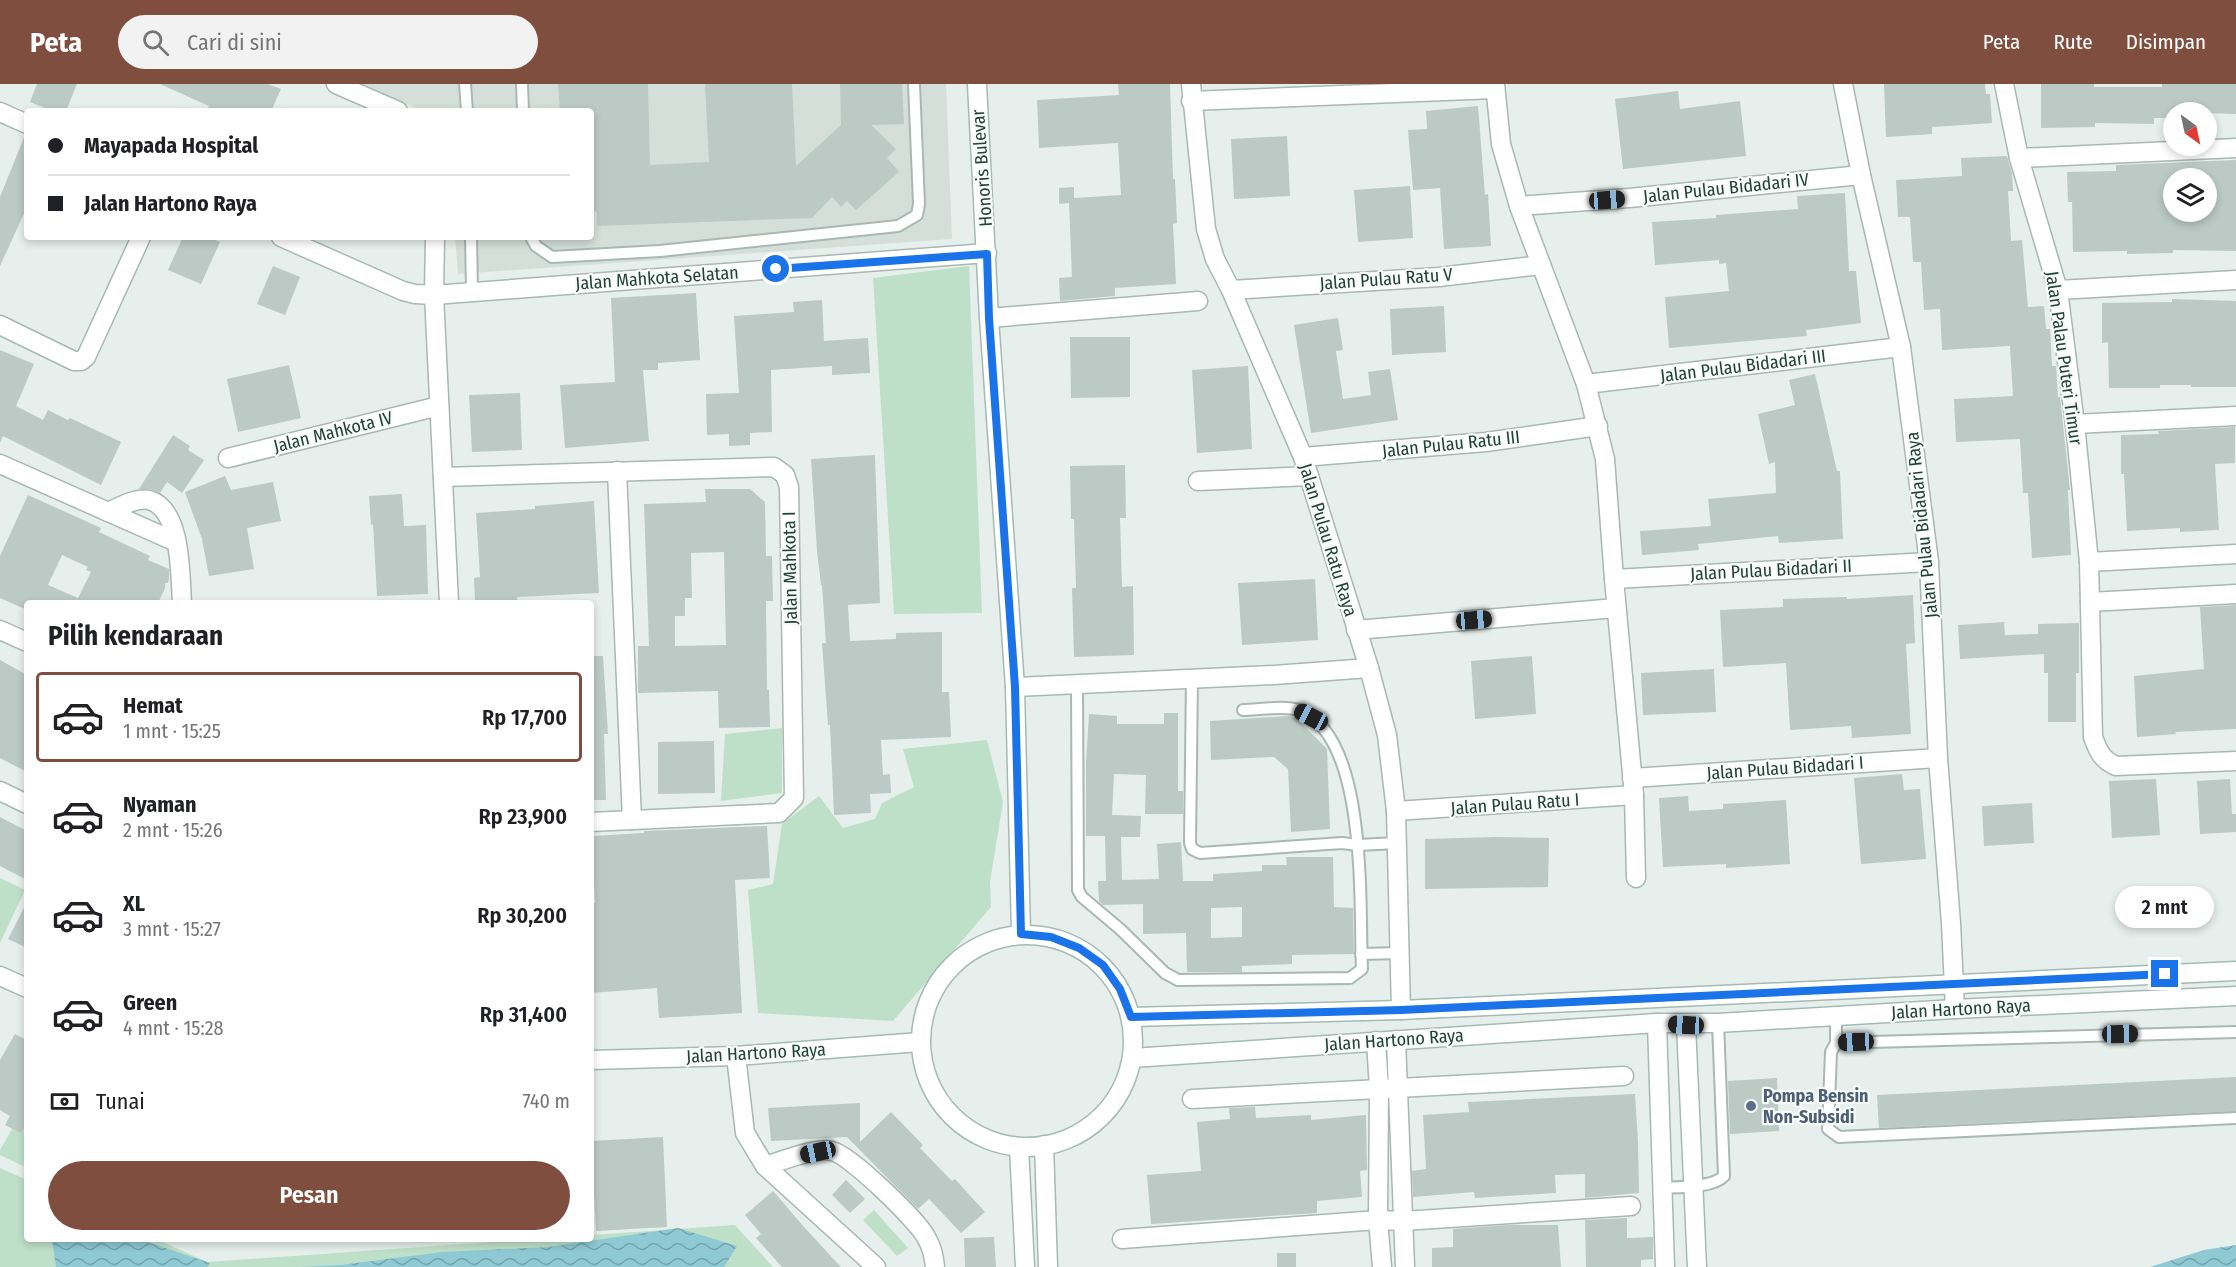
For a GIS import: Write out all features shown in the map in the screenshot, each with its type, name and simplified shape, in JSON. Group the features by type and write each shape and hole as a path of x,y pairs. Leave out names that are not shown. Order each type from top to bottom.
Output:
{"street":[{"path":"336,84 391,108"},
{"name":"Honoris Bulevar","path":"977,84 989,318 1015,687 1021,934"},
{"name":"Jalan Pulau Bidadari Raya","path":"1843,84 1900,347 1929,562 1938,758 1951,923 1955,1009"},
{"name":"Jalan Palau Puteri Timur","path":"2004,84 2019,158 2058,290 2089,562 2093,737 2100,754 2116,766 2236,761"},
{"path":"1191,93 1495,86 1501,144 1519,206 1586,384 1605,459 1633,786 1636,878"},
{"name":"Jalan Pulau Ratu Raya","path":"1191,93 1206,229 1215,259 1231,290 1303,458 1387,735 1396,811 1401,1010"},
{"path":"0,112 24,123"},
{"path":"2019,158 2236,148"},
{"name":"Jalan Pulau Bidadari IV","path":"1519,206 1629,198 1861,175"},
{"path":"0,324 74,361 81,361 86,357 140,240"},
{"name":"Jalan Mahkota Selatan","path":"288,240 403,291 434,295 472,284 987,254"},
{"path":"435,240 434,295 449,600"},
{"name":"Jalan Pulau Ratu V","path":"1231,290 1439,277 1541,265"},
{"path":"2058,290 2236,280"},
{"path":"989,318 1198,301"},
{"name":"Jalan Pulau Bidadari III","path":"1586,384 1900,347"},
{"name":"Jalan Mahkota IV","path":"228,458 439,406"},
{"path":"2075,424 2236,417"},
{"name":"Jalan Pulau Ratu III","path":"1303,458 1486,442 1598,426"},
{"path":"0,464 176,542"},
{"name":"Jalan Mahkota I","path":"443,477 774,467 785,475 789,487 794,798 779,813 594,822"},
{"path":"617,471 632,820"},
{"path":"1198,481 1309,476"},
{"path":"108,512 121,506 147,500 159,505 166,513 171,520 176,542 182,600"},
{"path":"2089,562 2236,554"},
{"name":"Jalan Pulau Bidadari II","path":"1614,579 1929,562"},
{"path":"2090,602 2236,594"},
{"path":"1356,630 1616,608"},
{"path":"0,630 24,641"},
{"path":"1015,687 1274,675 1368,668"},
{"name":"Jalan Pulau Bidadari I","path":"1633,786 1938,758"},
{"name":"Jalan Pulau Ratu I","path":"1396,811 1633,786"},
{"path":"0,791 24,803"},
{"path":"1021,934 1051,937 1079,948 1103,965 1120,989 1131,1017 1132,1058 1121,1089 1102,1115 1085,1129 1065,1139 1044,1145 1019,1147 986,1138 957,1122 942,1105 930,1086 923,1064 920,1042 923,1015 933,990 949,968 970,951 994,939 1021,934"},
{"name":"Jalan Hartono Raya","path":"1131,1017 1401,1010 2236,971"},
{"path":"0,976 24,987"},
{"name":"Jalan Hartono Raya","path":"1132,1058 1657,1023 1686,1025 1955,1009 2236,996"},
{"path":"1657,1023 1665,1267"},
{"path":"1686,1025 1697,1267"},
{"path":"1382,1267 1378,1220 1388,1088 1396,1040"},
{"path":"1376,1041 1388,1088 1405,1267"},
{"name":"Jalan Hartono Raya","path":"594,1060 736,1056 920,1042"},
{"path":"736,1056 745,1133 765,1166 876,1267"},
{"path":"1192,1099 1624,1076"},
{"path":"1044,1145 1048,1267"},
{"path":"1019,1147 1025,1267"},
{"path":"765,1166 830,1150 841,1154 856,1165 925,1234 933,1251 935,1267"},
{"path":"1122,1239 1378,1220 1402,1221 1631,1206"}],"lane":[{"path":"465,84 467,108"},
{"path":"522,84 523,108"},
{"path":"533,240 536,246 552,257 660,251 898,226 917,216 919,204 914,84"},
{"path":"471,240 472,284"},
{"path":"1192,678 1190,843 1192,849 1200,854 1342,843 1358,845 1397,843"},
{"path":"1077,685 1078,890 1082,897 1120,929 1165,973 1178,980 1350,978 1362,969 1358,845 1347,773 1338,752 1311,717 1296,709 1243,710"},
{"path":"1361,954 1400,953"},
{"path":"1836,1016 1836,1043 1831,1052 1828,1129 1839,1137 2236,1118"},
{"path":"1662,1188 1693,1186 1721,1180 1724,1176 1718,1023"},
{"path":"1836,1043 2236,1032"}],"shaded area":[{"path":"356,84 946,84 952,239 458,274 455,240 594,240 594,108 416,108"}],"green space":[{"path":"969,266 982,613 894,614 873,278"},
{"path":"782,728 782,793 721,801 725,734"},
{"path":"987,740 1003,802 990,882 991,907 893,1021 758,1013 748,890 773,884 782,824 819,796 843,828 875,819 882,803 914,787 903,749"},
{"path":"0,878 24,890 24,892 0,943"},
{"path":"24,1108 24,1167 0,1155 0,1150"},
{"path":"0,1168 24,1179 24,1242 163,1242 207,1262 492,1242 594,1242 594,1235 735,1225 773,1267 0,1267"},
{"path":"874,1210 908,1248 897,1256 863,1220"}],"water":[{"path":"678,1228 737,1246 724,1267 300,1267 341,1265 442,1252 548,1247"},
{"path":"52,1242 148,1242 210,1263 207,1267 56,1267"},
{"path":"2236,1245 2236,1267 2150,1267 2204,1250"}],"building":[{"path":"37,84 77,84 67,108 45,108 30,102"},
{"path":"160,84 268,84 281,89 272,108 208,108 209,106"},
{"path":"558,84 648,84 650,165 709,162 705,84 792,84 796,166 841,125 840,84 902,84 904,124 871,125 896,149 887,158 899,172 856,210 847,201 841,207 832,197 812,218 597,226 597,212 594,210 594,108 560,108"},
{"path":"1118,84 1170,84 1177,223 1173,224 1176,284 1115,288 1115,296 1060,301 1059,278 1072,277 1069,203 1059,204 1059,188 1074,187 1074,198 1121,195 1118,143 1039,148 1037,100 1119,95"},
{"path":"1884,84 1985,84 1986,94 1990,94 1992,123 1932,127 1932,134 1886,137"},
{"path":"2041,84 2162,87 2162,84 2236,84 2236,114 2217,113 2217,102 2163,102 2163,118 2154,118 2154,124 2095,123 2095,127 2041,128"},
{"path":"1678,91 1680,109 1740,101 1746,156 1623,169 1615,99"},
{"path":"1478,106 1485,195 1488,194 1491,246 1444,249 1440,188 1413,190 1408,130 1427,129 1426,111"},
{"path":"1287,136 1290,196 1234,199 1231,139"},
{"path":"24,137 24,214 0,266 0,197"},
{"path":"2007,156 2012,173 2013,191 2008,191 2011,241 2022,240 2028,307 2044,306 2046,329 2050,329 2052,366 2056,366 2070,490 2068,490 2071,555 2032,558 2028,493 2023,493 2020,439 1956,442 1954,399 2013,396 2010,346 1942,350 1940,309 1924,310 1921,262 1913,262 1910,217 1898,217 1896,180 1962,176 1961,158"},
{"path":"2236,160 2236,251 2173,250 2173,253 2127,254 2127,251 2073,252 2072,202 2068,202 2067,172 2116,171 2116,165"},
{"path":"1410,186 1413,238 1358,242 1354,190"},
{"path":"1845,193 1849,271 1856,271 1861,323 1806,330 1807,336 1669,348 1665,297 1729,291 1726,263 1719,264 1719,260 1655,265 1652,222 1798,209 1797,196"},
{"path":"182,240 220,242 201,284 168,270"},
{"path":"273,266 300,277 285,315 257,304"},
{"path":"696,293 700,360 658,363 658,370 643,370 649,441 565,448 560,385 615,382 611,298"},
{"path":"2172,299 2236,301 2236,387 2160,385 2160,388 2109,388 2108,342 2102,343 2102,303 2172,302"},
{"path":"822,300 824,341 868,338 870,373 832,375 832,366 771,370 772,432 750,433 750,445 729,446 729,434 707,435 706,394 739,393 734,316 794,312 793,302"},
{"path":"1444,306 1446,352 1392,355 1390,309"},
{"path":"1338,318 1343,350 1336,351 1343,399 1371,395 1368,372 1390,369 1398,420 1311,433 1294,325"},
{"path":"1070,337 1130,337 1130,397 1071,398"},
{"path":"0,350 34,364 16,406 43,420 48,410 121,442 101,485 3,436 0,443"},
{"path":"289,365 301,418 238,432 227,379"},
{"path":"1248,366 1252,449 1197,453 1192,370"},
{"path":"1815,374 1837,471 1840,471 1843,539 1779,543 1778,536 1698,544 1699,550 1642,555 1640,531 1711,526 1708,499 1776,493 1775,462 1769,464 1758,414 1795,405 1789,380"},
{"path":"520,393 522,450 472,452 469,395"},
{"path":"2235,427 2235,463 2215,464 2219,530 2180,532 2180,528 2127,531 2124,474 2121,474 2121,435"},
{"path":"173,435 190,446 188,450 204,460 182,493 167,482 160,493 150,489 139,489"},
{"path":"875,455 880,603 848,605 850,641 896,639 896,633 942,632 942,692 949,692 951,737 881,740 883,775 890,774 891,793 870,794 871,813 834,815 830,725 828,725 822,643 826,643 811,459"},
{"path":"1125,465 1126,518 1120,518 1122,587 1133,586 1134,655 1074,657 1072,588 1076,588 1070,466"},
{"path":"225,476 231,490 273,482 281,521 247,528 254,569 209,576 202,539 185,492"},
{"path":"705,489 750,489 765,502 766,556 772,556 773,601 766,601 767,690 769,690 770,727 719,728 718,691 638,693 638,646 649,646 644,504 706,502","holes":["724,552 726,645 675,646 675,616 685,616 685,598 692,598 691,553"]},
{"path":"402,494 404,526 426,525 428,594 377,596 369,496"},
{"path":"28,495 101,528 99,532 150,556 148,560 169,569 168,583 165,583 159,600 24,600 24,609 0,598 0,556","holes":["62,555 88,567 86,570 91,572 78,598 48,585"]},
{"path":"594,501 599,593 517,597 518,600 475,600 474,578 480,577 476,513 535,509 535,506"},
{"path":"1315,579 1318,640 1242,645 1238,583"},
{"path":"1913,595 1915,643 1906,644 1911,734 1852,738 1851,726 1790,730 1786,663 1723,667 1720,610 1783,607 1783,599 1847,597 1847,599"},
{"path":"2236,605 2236,729 2175,732 2176,734 2137,737 2134,676 2204,669 2200,607"},
{"path":"2004,622 2005,635 2038,634 2038,624 2079,623 2076,722 2048,722 2048,673 2044,673 2044,654 1960,659 1958,625"},
{"path":"594,656 603,656 608,734 604,734 606,800 594,800"},
{"path":"1532,656 1536,714 1475,719 1471,661"},
{"path":"0,660 24,673 24,770 0,758"},
{"path":"1714,669 1716,712 1643,715 1641,673"},
{"path":"1164,713 1178,713 1178,791 1183,791 1183,814 1145,814 1146,775 1114,774 1112,815 1141,816 1140,837 1121,837 1122,880 1159,879 1157,844 1181,842 1183,881 1213,881 1213,874 1262,871 1262,865 1287,865 1286,857 1333,857 1334,907 1353,908 1354,954 1292,955 1292,964 1242,966 1242,972 1187,972 1186,933 1143,934 1143,904 1103,905 1099,901 1098,881 1106,881 1105,836 1086,836 1089,714 1117,716 1117,724 1164,724","holes":["1242,907 1242,937 1211,938 1211,908"]},
{"path":"1289,716 1296,718 1327,749 1330,829 1291,832 1288,769 1274,757 1211,760 1210,721"},
{"path":"714,741 715,793 658,794 658,742"},
{"path":"1902,774 1904,790 1920,789 1926,859 1861,864 1854,778"},
{"path":"2156,779 2160,835 2112,838 2109,781"},
{"path":"2230,779 2232,814 2236,814 2236,832 2200,834 2197,781"},
{"path":"1688,796 1689,811 1723,809 1723,804 1786,800 1790,864 1726,868 1726,864 1663,867 1659,798"},
{"path":"2032,803 2034,843 1984,846 1982,806"},
{"path":"0,817 24,829 24,878 0,866"},
{"path":"767,826 770,878 735,880 742,1013 659,1018 657,988 594,993 594,836 644,833 644,831"},
{"path":"1549,838 1548,887 1425,889 1425,839"},
{"path":"24,908 24,947 8,939"},
{"path":"15,1034 24,1038 24,1128 21,1133 5,1125 10,1116 0,1110 0,1060"},
{"path":"2236,1077 2236,1111 1879,1128 1877,1095"},
{"name":"Pompa Bensin Non-Subsidi","path":"1777,1078 1779,1131 1730,1134 1728,1081"},
{"path":"1635,1094 1639,1193 1585,1198 1585,1174 1555,1175 1556,1193 1475,1198 1474,1192 1413,1197 1412,1171 1426,1169 1423,1115 1469,1112 1468,1102"},
{"path":"860,1103 860,1142 891,1112 923,1145 920,1148 952,1181 955,1179 985,1212 961,1233 929,1199 918,1209 847,1137 771,1141 768,1108"},
{"path":"1255,1107 1256,1118 1311,1115 1311,1120 1366,1115 1367,1170 1360,1171 1362,1197 1317,1201 1317,1213 1151,1224 1147,1175 1201,1171 1197,1122 1230,1119 1229,1108"},
{"path":"663,1137 667,1227 596,1231 594,1141"},
{"path":"846,1180 865,1199 850,1213 832,1195"},
{"path":"773,1191 841,1267 782,1267 756,1238 761,1234 745,1215"},
{"path":"1627,1218 1627,1238 1653,1237 1653,1259 1641,1260 1641,1267 1586,1267 1585,1220"},
{"path":"1508,1225 1558,1225 1561,1267 1432,1267 1432,1248 1453,1247 1453,1229"},
{"path":"994,1237 996,1267 965,1267 964,1238"},
{"path":"1277,1253 1296,1253 1296,1267 1277,1267"}],"place":[{"name":"Pompa Bensin Non-Subsidi","path":"1751,1106"}],"route":[{"path":"776,269 987,254 989,318 1015,687 1021,934 1051,937 1079,948 1103,965 1120,989 1131,1017 1401,1010 2165,974"}]}
